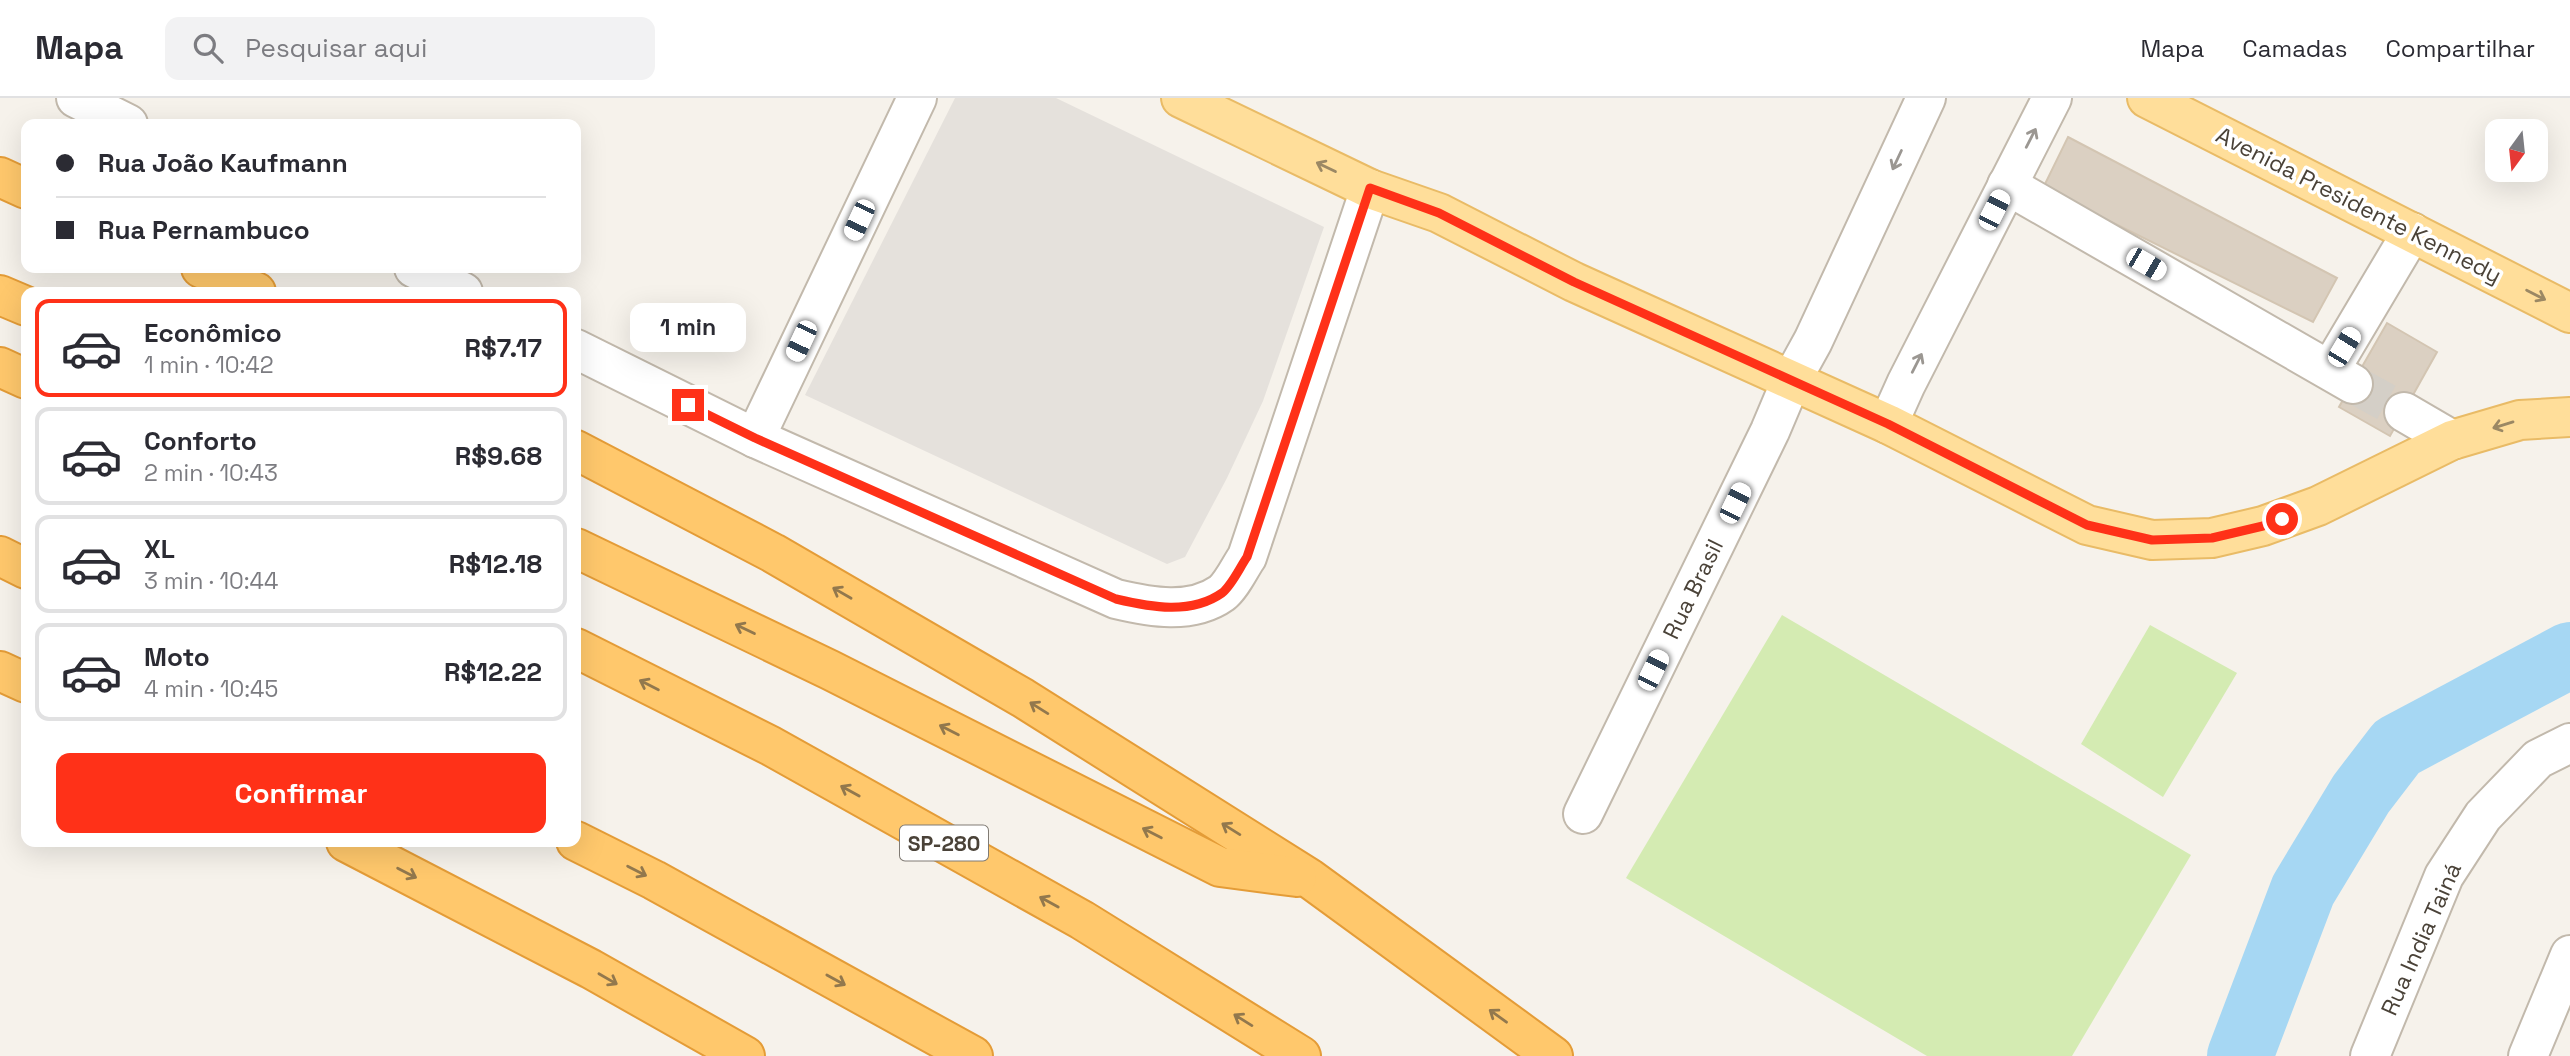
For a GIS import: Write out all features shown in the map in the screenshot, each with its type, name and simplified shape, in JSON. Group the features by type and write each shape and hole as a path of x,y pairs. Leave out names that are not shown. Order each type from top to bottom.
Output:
{"highway":[{"path":"0,177 21,187"},
{"path":"212,273 245,287"},
{"path":"0,295 21,304"},
{"path":"0,366 21,376"},
{"path":"581,453 773,553 1023,698 1309,878 1553,1056"},
{"path":"581,550 830,670 1220,867 1309,878"},
{"path":"0,556 21,566"},
{"name":"SP-280","path":"581,651 771,746 1082,920 1301,1056"},
{"path":"0,671 21,681"},
{"path":"581,844 654,880 973,1056"},
{"path":"356,847 591,969 745,1056"}],"main road":[{"path":"1181,98 1370,188 1439,213 1574,282 1888,424 2087,525 2152,540 2212,538 2263,526 2318,506 2452,440 2520,420 2570,417"},
{"name":"Avenida Presidente Kennedy","path":"2147,98 2570,313"}],"street":[{"path":"76,98 118,119"},
{"path":"755,438 917,98"},
{"name":"Rua Brasil","path":"1583,814 1770,430 1792,379 1813,341 1926,98"},
{"path":"1888,424 2052,98"},
{"path":"2007,185 2341,377 2412,232"},
{"path":"581,351 755,438 1116,599 1149,607 1192,606 1223,592 1247,557 1370,188"},
{"path":"424,273 453,287"},
{"path":"2404,412 2452,440"},
{"name":"Rua India Tainá","path":"2370,1056 2444,876 2483,816 2538,759 2570,743"},
{"path":"2528,1056 2570,955"}],"shaded area":[{"path":"955,98 1056,98 1324,227 1263,401 1227,478 1185,557 1167,564 805,395"}],"green space":[{"path":"1782,615 2191,855 2072,1056 1927,1056 1626,878"},
{"path":"2150,625 2237,673 2163,797 2081,744"}],"building":[{"path":"2068,137 2337,278 2313,322 2043,188"},
{"path":"2387,323 2437,352 2390,436 2339,407"}],"waterway":[{"path":"2240,1056 2303,890 2361,794 2397,747 2570,655"}],"tunnel":[{"path":"2353,384 2404,412"}],"route":[{"path":"688,405 755,438 1116,599 1149,607 1192,606 1223,592 1247,557 1370,188 1439,213 1574,282 1888,424 2087,525 2152,540 2212,538 2282,519"}]}
